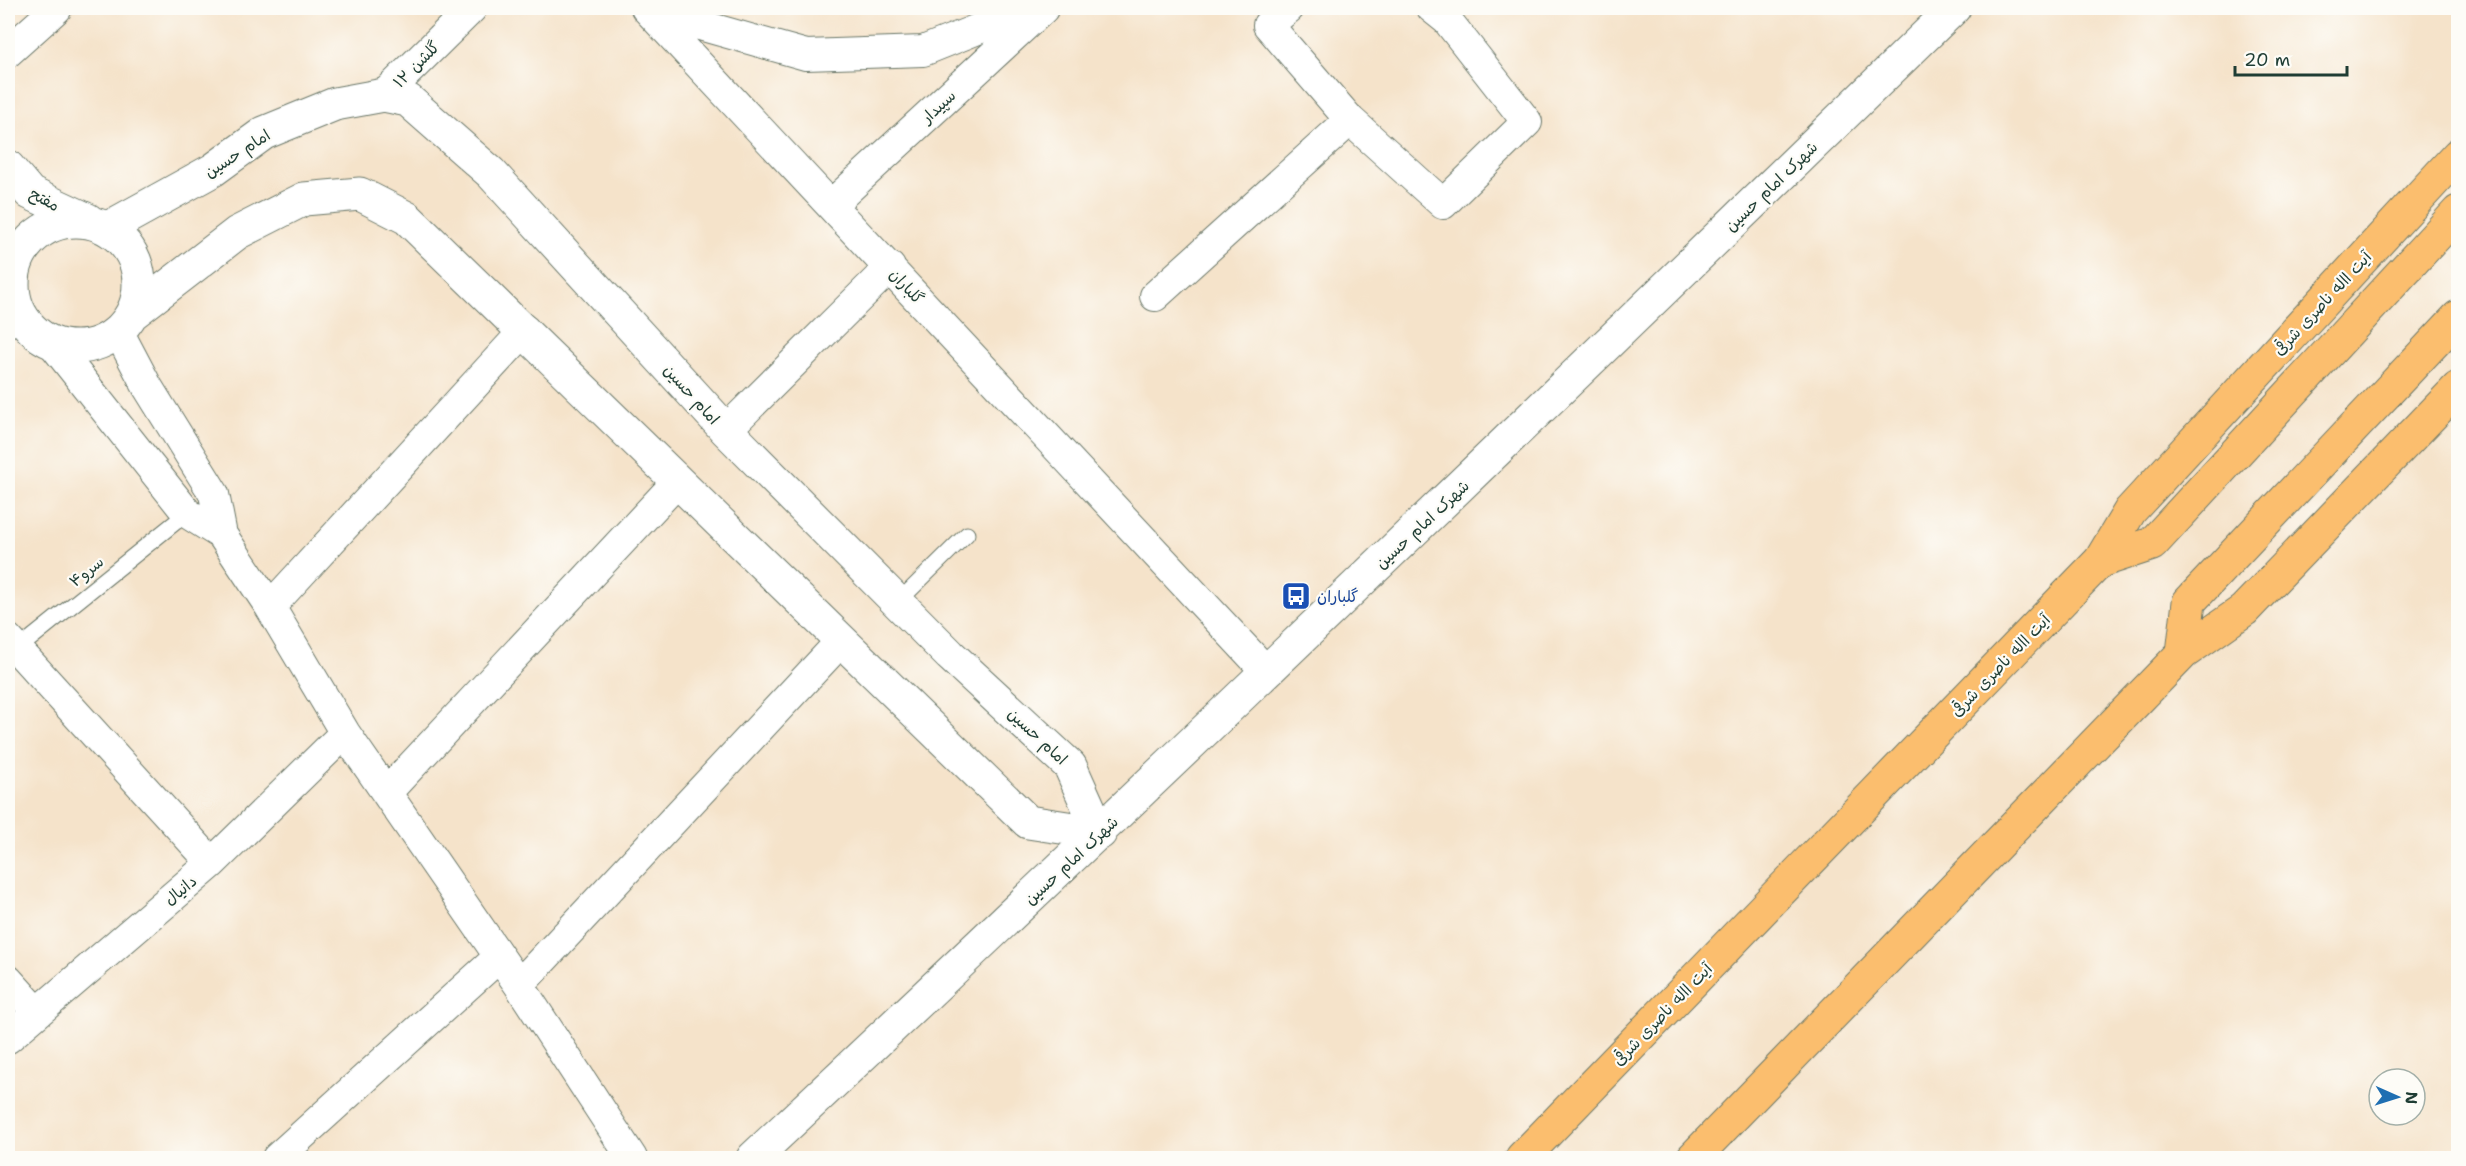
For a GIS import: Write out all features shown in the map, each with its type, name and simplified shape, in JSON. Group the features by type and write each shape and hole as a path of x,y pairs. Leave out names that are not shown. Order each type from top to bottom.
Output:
{"highway":[{"name":"آیت االه ناصری شرقی","path":"1522,1158 2100,561 2130,511 2458,155"},
{"path":"2100,561 2152,544 2458,212"},
{"path":"2183,653 2189,602 2458,317"},
{"path":"1693,1158 2183,653 2244,610 2458,388"}],"street":[{"path":"8,52 57,8"},
{"name":"گلشن ۱۲","path":"384,95 472,8"},
{"name":"گلباران","path":"646,8 1266,671"},
{"path":"681,10 700,25 806,56 923,51 1030,8"},
{"name":"سپیدار","path":"831,205 1045,8"},
{"path":"1289,8 1268,25 1350,120 1443,204 1527,122 1446,12"},
{"name":"شهرک امام حسین","path":"753,1158 1100,833 1266,671 1494,455 1954,8"},
{"name":"امام حسین","path":"99,225 213,170 264,133 335,104 384,95 408,100 491,173 726,430 950,655 1070,766 1100,833"},
{"path":"1155,296 1350,120"},
{"name":"مفتح","path":"8,167 30,193 99,225"},
{"path":"632,1158 519,985 345,733 270,607 222,535 214,494 147,386 125,322 138,295 139,276 134,256 123,240 99,225 72,220 55,224 39,232 26,244 17,259 12,277 11,312 39,336 53,344 70,347 87,346 104,341 125,322 237,233 304,199 360,194 407,218 525,330 1028,822 1100,833"},
{"path":"726,430 890,267"},
{"path":"270,607 525,330"},
{"path":"53,344 187,513 222,535"},
{"path":"387,792 678,481"},
{"path":"519,985 842,640"},
{"path":"11,649 212,863"},
{"name":"دانیال","path":"8,1038 212,863 345,733"},
{"path":"277,1158 499,957"},
{"path":"8,980 37,1012"}],"lane":[{"name":"سرو۴","path":"11,649 187,513"},
{"path":"898,602 967,534"}],"place":[{"name":"گلباران","path":"1296,596"}]}
